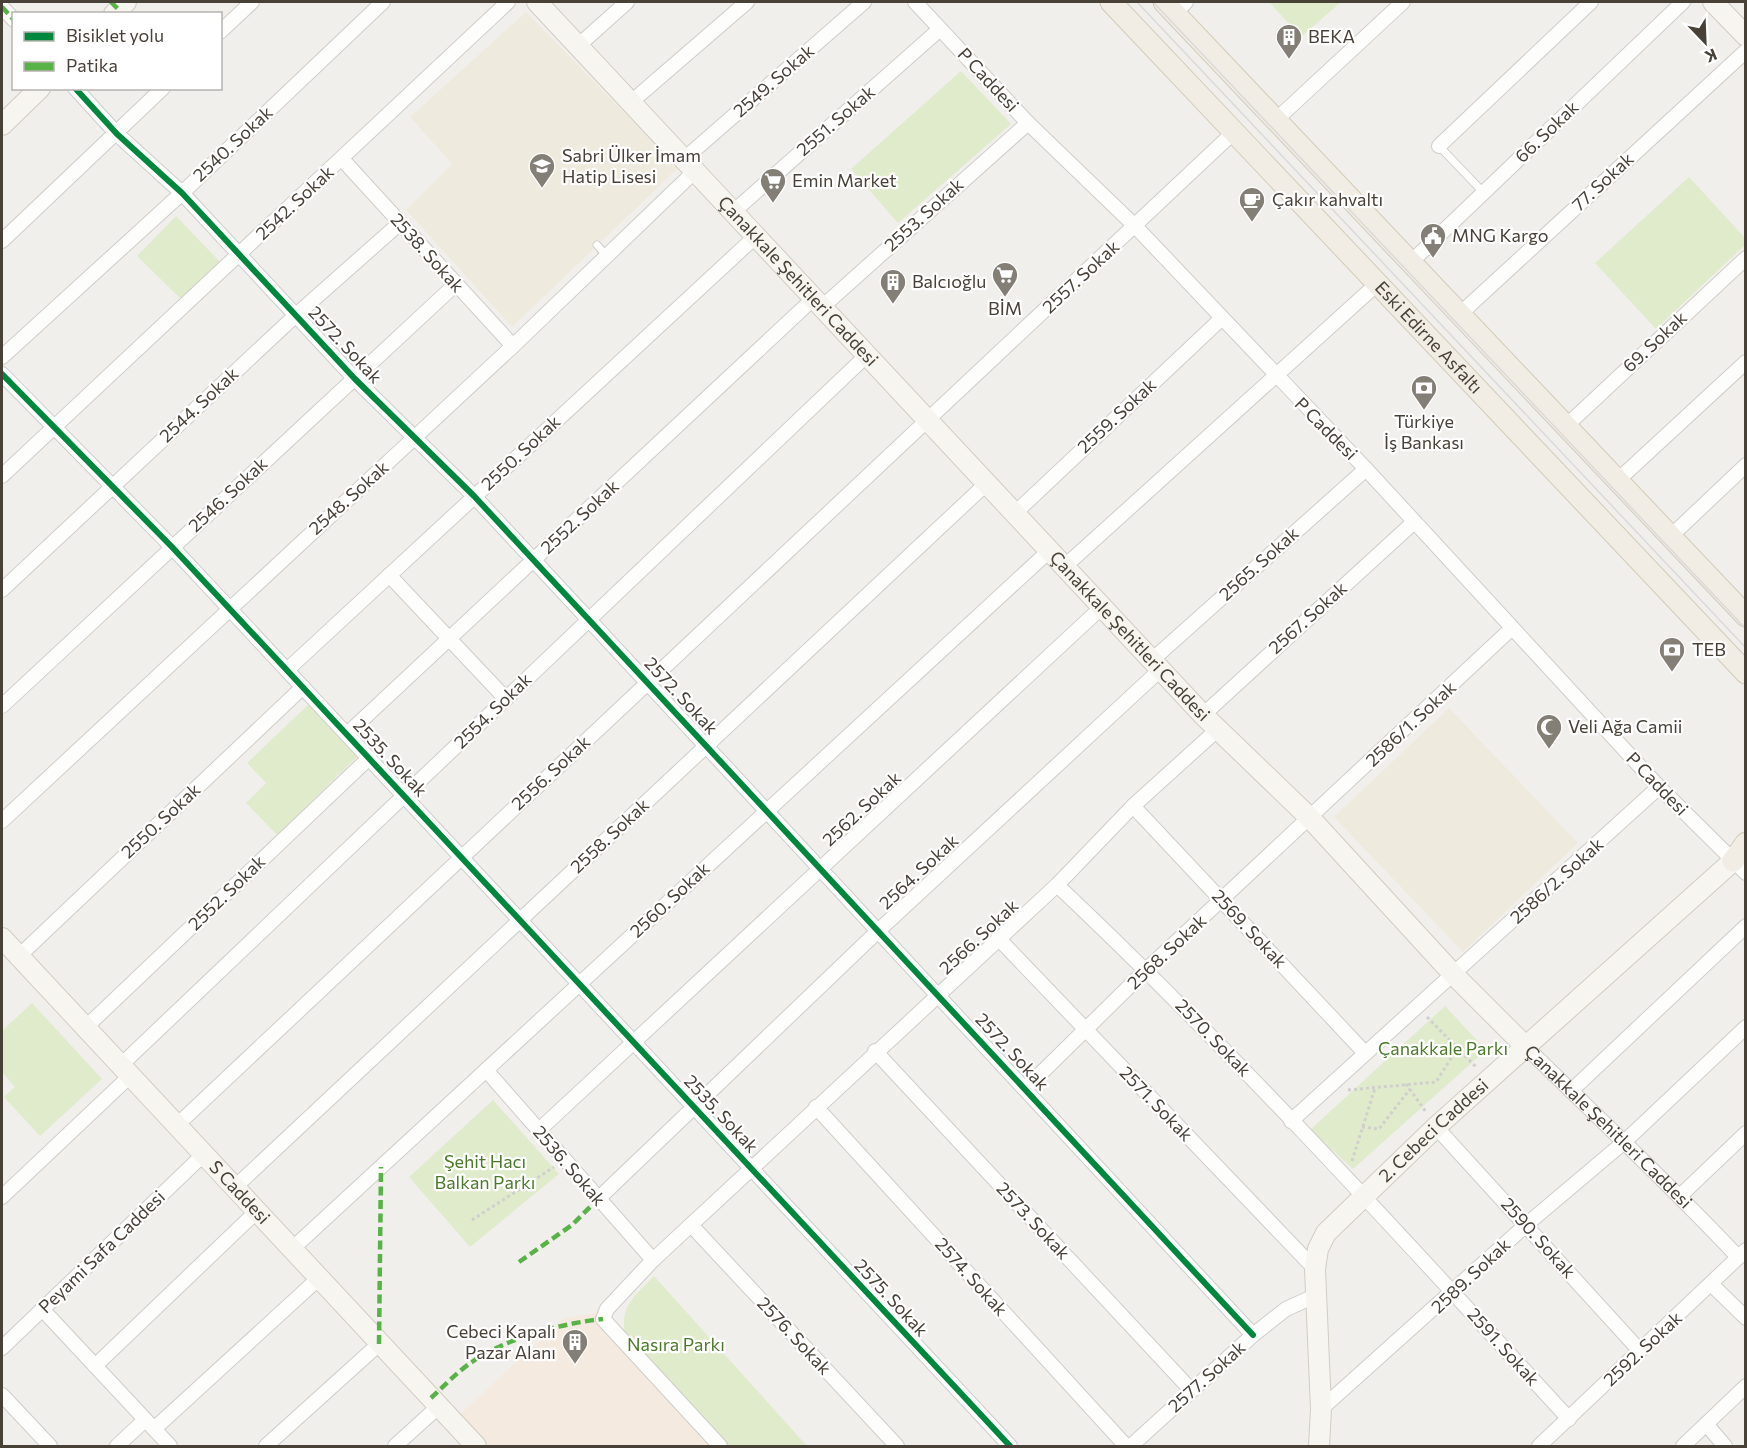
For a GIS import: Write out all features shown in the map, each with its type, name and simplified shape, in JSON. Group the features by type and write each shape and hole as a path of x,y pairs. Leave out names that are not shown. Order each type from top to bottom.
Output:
{"main road":[{"name":"Çanakkale Şehitleri Caddesi","path":"537,2 1203,715 1310,818 1454,975 1525,1046"},
{"name":"Eski Edirne Asfaltı","path":"1111,2 1746,673"},
{"path":"1713,2 1746,36"},
{"path":"1175,6 1276,119 1746,616"},
{"path":"2,123 38,90"},
{"path":"1741,862 1746,843"},
{"name":"2. Cebeci Caddesi","path":"1319,1446 1321,1409 1315,1269 1318,1249 1326,1233 1436,1127 1525,1046 1741,862"},
{"name":"S Caddesi","path":"2,938 476,1446"}],"street":[{"path":"222,30 252,2"},
{"name":"2540. Sokak","path":"2,357 182,193 383,2"},
{"name":"2542. Sokak","path":"2,476 508,2"},
{"path":"578,45 627,2"},
{"path":"630,103 747,2"},
{"name":"2549. Sokak","path":"688,166 864,2"},
{"name":"P Caddesi","path":"915,2 1028,123 1135,226 1274,375 1366,469 1659,788 1741,862"},
{"path":"1439,146 1591,2"},
{"name":"66. Sokak","path":"1411,262 1683,2"},
{"path":"1276,119 1392,5"},
{"path":"2,7 12,19"},
{"name":"2551. Sokak","path":"732,213 940,29"},
{"name":"77. Sokak","path":"1460,314 1746,51"},
{"name":"2572. Sokak","path":"77,90 117,134 182,193 355,379 474,496 1253,1335"},
{"path":"2,241 161,90"},
{"name":"2553. Sokak","path":"817,303 1028,123"},
{"name":"2557. Sokak","path":"927,421 1234,132"},
{"name":"2538. Sokak","path":"342,159 513,346"},
{"name":"2548. Sokak","path":"2,821 513,346 607,256 688,166"},
{"name":"2544. Sokak","path":"2,590 296,315 400,223"},
{"name":"2550. Sokak","path":"287,670 755,237"},
{"name":"69. Sokak","path":"1566,427 1746,258"},
{"name":"2546. Sokak","path":"2,706 456,284"},
{"path":"1064,567 1377,284"},
{"name":"2552. Sokak","path":"347,734 534,560 817,303"},
{"name":"2559. Sokak","path":"1014,514 1221,319"},
{"name":"2554. Sokak","path":"4,1188 404,796 866,356"},
{"path":"1617,482 1746,362"},
{"name":"2535. Sokak","path":"2,374 172,547 751,1169"},
{"name":"2556. Sokak","path":"176,1126 927,421"},
{"path":"1670,537 1746,465"},
{"name":"2565. Sokak","path":"1156,665 1366,469"},
{"name":"2558. Sokak","path":"234,1188 986,484"},
{"name":"2567. Sokak","path":"1203,715 1414,522"},
{"name":"2560. Sokak","path":"292,1250 1049,551"},
{"path":"389,575 506,699"},
{"name":"2562. Sokak","path":"538,1131 1102,607"},
{"name":"2586/1. Sokak","path":"1310,818 1511,629"},
{"name":"2564. Sokak","path":"598,1199 1156,665"},
{"name":"2550. Sokak","path":"19,956 303,687"},
{"name":"2566. Sokak","path":"720,1446 603,1319 607,1309 653,1260 1057,885 1133,806 1218,730"},
{"name":"2552. Sokak","path":"85,1028 369,758"},
{"name":"2586/2. Sokak","path":"1291,1121 1659,788"},
{"name":"2569. Sokak","path":"1133,806 1365,1053"},
{"name":"2568. Sokak","path":"1026,1088 1147,969 1310,818"},
{"name":"2570. Sokak","path":"1057,885 1147,969 1364,1197"},
{"path":"1571,1091 1746,926"},
{"name":"2571. Sokak","path":"998,938 1315,1269"},
{"name":"2589. Sokak","path":"1321,1409 1453,1293 1526,1225 1623,1143 1746,1027"},
{"name":"Çanakkale Şehitleri Caddesi","path":"1525,1046 1623,1143 1742,1254"},
{"name":"2573. Sokak","path":"875,1052 1191,1390"},
{"name":"2536. Sokak","path":"486,1070 653,1260"},
{"name":"2574. Sokak","path":"816,1107 1126,1446"},
{"name":"2590. Sokak","path":"1436,1127 1640,1351"},
{"path":"1681,1195 1746,1133"},
{"name":"Peyami Safa Caddesi","path":"2,1348 203,1155"},
{"name":"2575. Sokak","path":"751,1169 1010,1446"},
{"name":"2591. Sokak","path":"1364,1197 1569,1419"},
{"path":"95,1365 256,1212"},
{"name":"2576. Sokak","path":"692,1225 897,1446"},
{"name":"2592. Sokak","path":"1539,1446 1742,1254"},
{"path":"117,1446 149,1425 319,1278"},
{"path":"1711,1284 1746,1318"},
{"name":"2577. Sokak","path":"1131,1446 1253,1335 1286,1309 1317,1295"},
{"path":"42,1309 170,1446"},
{"path":"266,1446 379,1344"},
{"path":"1683,1446 1746,1386"},
{"path":"2,1395 50,1446"},
{"path":"395,1446 438,1407"},
{"path":"1707,1424 1725,1446"}],"lane":[{"path":"1439,146 1483,192"},
{"path":"597,245 607,256"}],"path":[{"path":"1417,1007 1488,1080"},
{"path":"1347,1180 1375,1087 1436,1082 1457,1049"},
{"path":"1406,1084 1436,1127"},
{"path":"1362,1127 1379,1129 1410,1089"},
{"path":"472,1220 564,1161"}],"shaded area":[{"name":"Sabri Ülker İmam Hatip Lisesi","path":"526,12 678,168 512,327 406,210 452,164 410,117"},
{"path":"1449,708 1578,843 1463,952 1334,817"},
{"name":"Cebeci Kapalı Pazar Alanı","path":"601,1312 729,1446 486,1446 458,1416 564,1318"}],"green space":[{"path":"1271,2 1341,2 1301,37"},
{"path":"961,71 1011,124 898,223 851,169"},
{"path":"1689,177 1745,238 1745,245 1656,329 1595,263"},
{"path":"176,216 220,262 181,299 137,256"},
{"path":"311,702 361,753 277,835 246,803 266,783 247,763"},
{"path":"32,1003 102,1079 40,1136 4,1097 15,1087 2,1072 2,1031"},
{"name":"Çanakkale Parkı","path":"1445,1006 1486,1050 1353,1169 1310,1130"},
{"name":"Şehit Hacı Balkan Parkı","path":"493,1100 559,1174 470,1247 409,1177"},
{"name":"Nasıra Parkı","path":"654,1276 807,1446 729,1446 625,1335 625,1316 630,1302"}],"tram line":[{"path":"1137,2 1746,648"},
{"path":"1153,2 1746,629"}],"marked path":[{"path":"111,2 118,9"},
{"path":"2,7 12,18"},
{"path":"379,1344 381,1167"},
{"path":"519,1262 572,1225 598,1199"},
{"path":"431,1398 466,1366 501,1346 553,1328 603,1319"}],"cycle path":[{"path":"77,90 117,134 182,193 355,379 474,496 1253,1335"},
{"path":"2,374 172,547 1010,1446"}],"place":[{"name":"BEKA","path":"1289,60"},
{"name":"Sabri Ülker İmam Hatip Lisesi","path":"542,189"},
{"name":"Emin Market","path":"773,204"},
{"name":"Çakır kahvaltı","path":"1252,223"},
{"name":"MNG Kargo","path":"1433,259"},
{"name":"BİM","path":"1005,298"},
{"name":"Balcıoğlu","path":"893,305"},
{"name":"Türkiye İş Bankası","path":"1424,411"},
{"name":"TEB","path":"1672,673"},
{"name":"Veli Ağa Camii","path":"1549,750"},
{"name":"Cebeci Kapalı Pazar Alanı","path":"575,1365"}]}
